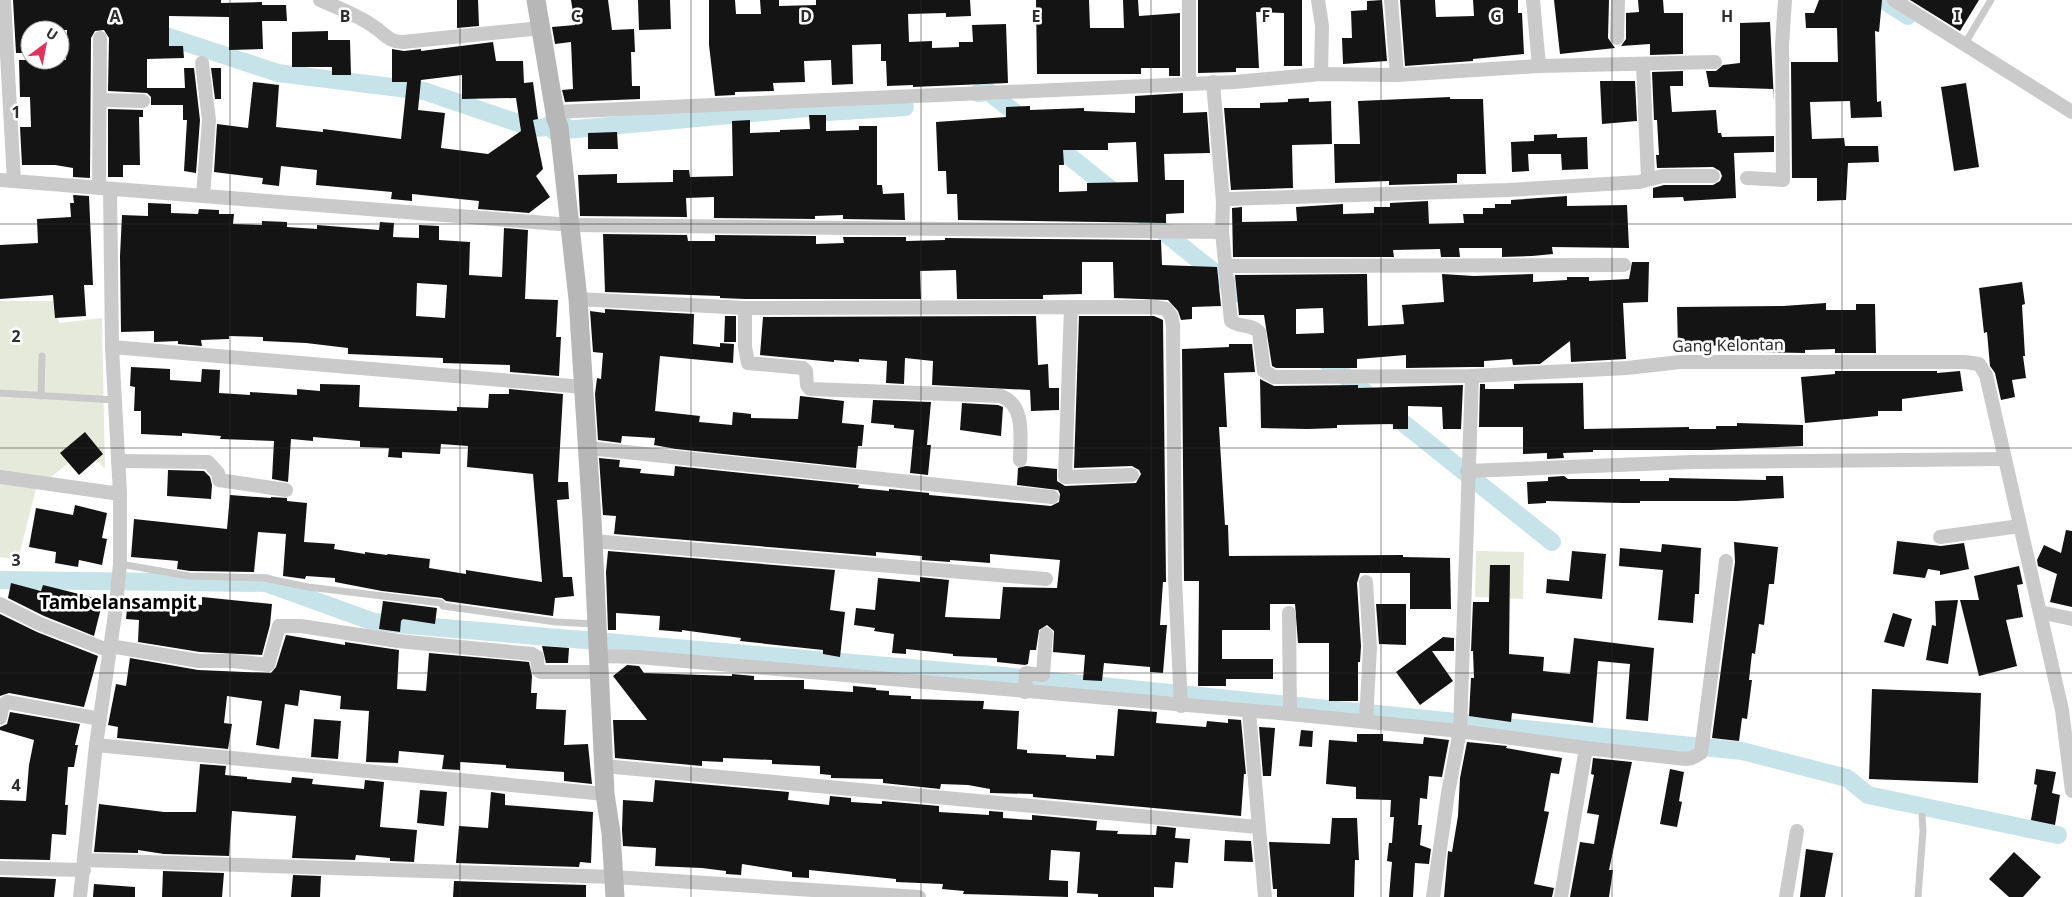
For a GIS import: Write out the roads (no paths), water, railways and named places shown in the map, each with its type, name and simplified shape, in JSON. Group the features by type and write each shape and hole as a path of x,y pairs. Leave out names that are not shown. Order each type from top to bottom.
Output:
{"street":[{"path":"320,0 373,25 388,39 394,41 403,42 541,28"},
{"path":"536,0 557,119 572,225 588,448 605,794 611,834 615,897"},
{"path":"1189,0 1189,83"},
{"path":"1318,0 1322,26 1321,74"},
{"path":"1391,0 1397,76"},
{"path":"1533,0 1539,66"},
{"path":"1618,0 1618,38"},
{"path":"1747,178 1783,180 1782,45 1785,0"},
{"path":"1894,0 2072,112"},
{"path":"4,5 7,33 7,180 572,225 1222,232"},
{"path":"80,897 96,744 115,614 120,564 120,494 100,100 100,38"},
{"path":"557,119 1213,82 1321,74 1397,76 1539,66 1715,62"},
{"path":"202,63 209,120 203,196"},
{"path":"1643,65 1648,178"},
{"path":"1213,82 1223,202 1222,232 1227,266 1624,265"},
{"path":"100,100 143,101"},
{"path":"1223,202 1236,198 1518,189 1638,182 1648,178 1714,176"},
{"name":"Gang Kelontan","path":"1227,266 1231,321 1234,324 1250,326 1259,332 1263,366 1269,375 1472,376 1700,362 1964,362 1979,364 1983,367 2005,459"},
{"path":"578,300 745,308 1071,307 1166,309 1171,316 1175,580 1181,702"},
{"path":"1071,307 1065,477 1132,475"},
{"path":"745,308 745,347 748,363 803,368 806,371 807,386 810,389 1001,396 1006,398 1015,406 1019,414 1020,460"},
{"path":"112,347 584,387"},
{"path":"1433,897 1448,793 1460,731 1467,471 1472,376"},
{"path":"588,448 1052,497"},
{"path":"1467,471 1692,462 2005,459 2062,710 2072,791"},
{"path":"118,461 208,462 218,473 219,480 286,490"},
{"path":"0,477 120,494"},
{"path":"1940,537 2020,526"},
{"path":"593,541 1046,579"},
{"path":"0,604 40,624 110,648 198,661 233,661 268,665 279,626 301,626 398,641 532,654 538,657 538,670 541,672 599,661 638,658 1026,692 1181,702 1249,712 1291,711 1686,759 1692,758 1701,746 1726,561"},
{"path":"1366,582 1370,648 1366,719"},
{"path":"2040,612 2072,619"},
{"path":"1289,613 1291,711"},
{"path":"1026,692 1026,673 1043,675 1046,634"},
{"path":"0,718 3,705 8,702 100,720"},
{"path":"1249,712 1264,897"},
{"path":"96,744 605,794"},
{"path":"1561,897 1586,748"},
{"path":"604,766 1257,827"},
{"path":"1786,897 1797,831"},
{"path":"0,868 84,865 614,877 919,897"}],"lane":[{"path":"1964,44 1991,0"},
{"path":"41,396 42,356"},
{"path":"0,393 115,400"},
{"path":"120,564 189,576 264,578 308,587 441,602 443,606 556,622 596,624"},
{"path":"1918,897 1922,816"}],"waterway":[{"path":"1883,0 1908,16"},
{"path":"148,30 278,73 424,91 533,128 565,126"},
{"path":"978,93 989,92 1255,305"},
{"path":"552,122 554,131 840,105"},
{"path":"828,112 905,107"},
{"path":"1317,354 1552,542"},
{"path":"0,580 266,583 374,622 1004,676 1742,751 1847,778 1868,795 2058,835"}],"district":[{"name":"Tambelansampit","path":"118,602"}]}
